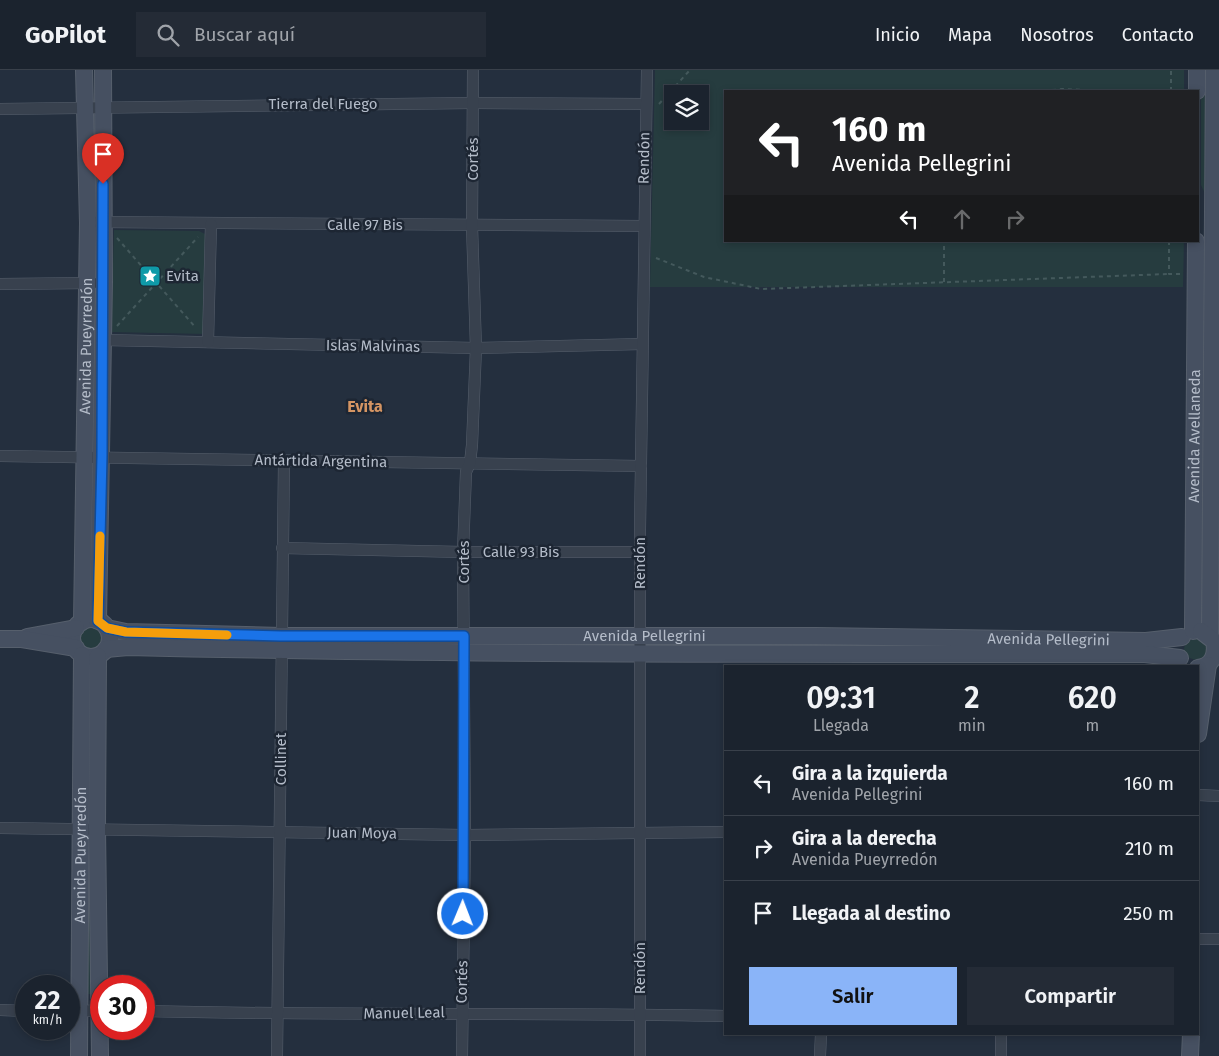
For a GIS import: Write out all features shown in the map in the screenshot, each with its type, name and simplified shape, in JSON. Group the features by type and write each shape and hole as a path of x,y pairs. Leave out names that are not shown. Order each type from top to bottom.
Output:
{"main road":[{"name":"Avenida Pueyrredón","path":"84,70 83,108 104,282 100,558 91,625"},
{"name":"Avenida Pueyrredón","path":"91,625 83,557 87,283 96,222 103,70"},
{"path":"1197,70 1197,90"},
{"name":"Avenida Avellaneda","path":"1209,663 1215,654 1216,253 1214,70"},
{"name":"Avenida Avellaneda","path":"1184,662 1178,647 1188,634 1195,247"},
{"path":"83,557 100,558"},
{"path":"91,625 110,641 90,652 73,639 91,625"},
{"name":"Avenida Pellegrini","path":"22,639 40,633 91,625 126,632 281,643 465,652 640,646"},
{"path":"1188,634 1206,633 1214,640"},
{"name":"Avenida Pellegrini","path":"999,653 1146,641 1188,634"},
{"name":"Avenida Pellegrini","path":"0,639 22,639 90,652 128,646 281,643 464,636 640,646 817,652 1145,654 1184,662"},
{"name":"Avenida Pueyrredón","path":"75,975 80,828 90,652"},
{"name":"Avenida Pueyrredón","path":"90,652 100,975"},
{"path":"1199,728 1209,663"},
{"path":"1190,1056 1191,1035"},
{"name":"Avenida Pueyrredón","path":"77,1040 79,1056"},
{"name":"Avenida Pueyrredón","path":"100,1040 100,1056"}],"street":[{"name":"Cortés","path":"462,1056 465,652 463,552 466,472 470,463 476,348 472,226 473,70"},
{"name":"Rendón","path":"640,1056 640,552 643,226 651,105 647,70"},
{"name":"Tierra del Fuego","path":"0,109 102,106 473,103 651,105"},
{"name":"Calle 97 Bis","path":"96,222 643,226"},
{"path":"208,342 211,224"},
{"path":"1195,247 1216,253"},
{"path":"0,284 104,282"},
{"name":"Islas Malvinas","path":"103,340 476,348 642,344"},
{"name":"Antártida Argentina","path":"0,456 102,456 284,462 641,466"},
{"name":"Collinet","path":"276,1056 284,462"},
{"name":"Calle 93 Bis","path":"282,548 463,552 640,552"},
{"path":"1199,795 1219,796"},
{"name":"Juan Moya","path":"0,828 464,834 724,832"},
{"path":"1199,938 1219,939"},
{"path":"0,1010 15,1011"},
{"name":"Manuel Leal","path":"155,1011 276,1015 462,1013 724,1016"},
{"path":"820,1056 821,1035"},
{"path":"1001,1035 1001,1056"}],"path":[{"path":"651,105 690,70"},
{"path":"1171,70 1171,90"},
{"path":"1053,90 1086,90"},
{"path":"96,222 156,283 208,342"},
{"path":"103,340 211,224"},
{"path":"944,242 944,282"},
{"path":"1169,242 1169,274"},
{"path":"652,256 704,277 761,289 1196,273"}],"green space":[{"path":"655,70 1184,70 1184,90 724,90 724,242 1184,242 1183,287 650,287"},
{"path":"1201,70 1209,70 1207,198 1201,185"},
{"path":"114,230 199,231 205,234 204,334 111,332"},
{"path":"91,628 99,631 102,639 99,647 91,650 83,647 80,639 83,631"},
{"path":"1197,639 1203,640 1210,650 1203,659 1198,660 1184,654 1186,643"},
{"path":"658,643 801,645 801,648 658,646"},
{"path":"88,849 91,849 91,975 90,994 87,994"}],"slow traffic":[{"path":"100,536 98,621 107,628 126,632 227,635"}],"place":[{"name":"Evita","path":"150,276"}],"district":[{"name":"Evita","path":"365,406"}],"route":[{"path":"103,184 104,282 98,621 107,628 126,632 281,636 464,636 463,914"}]}
